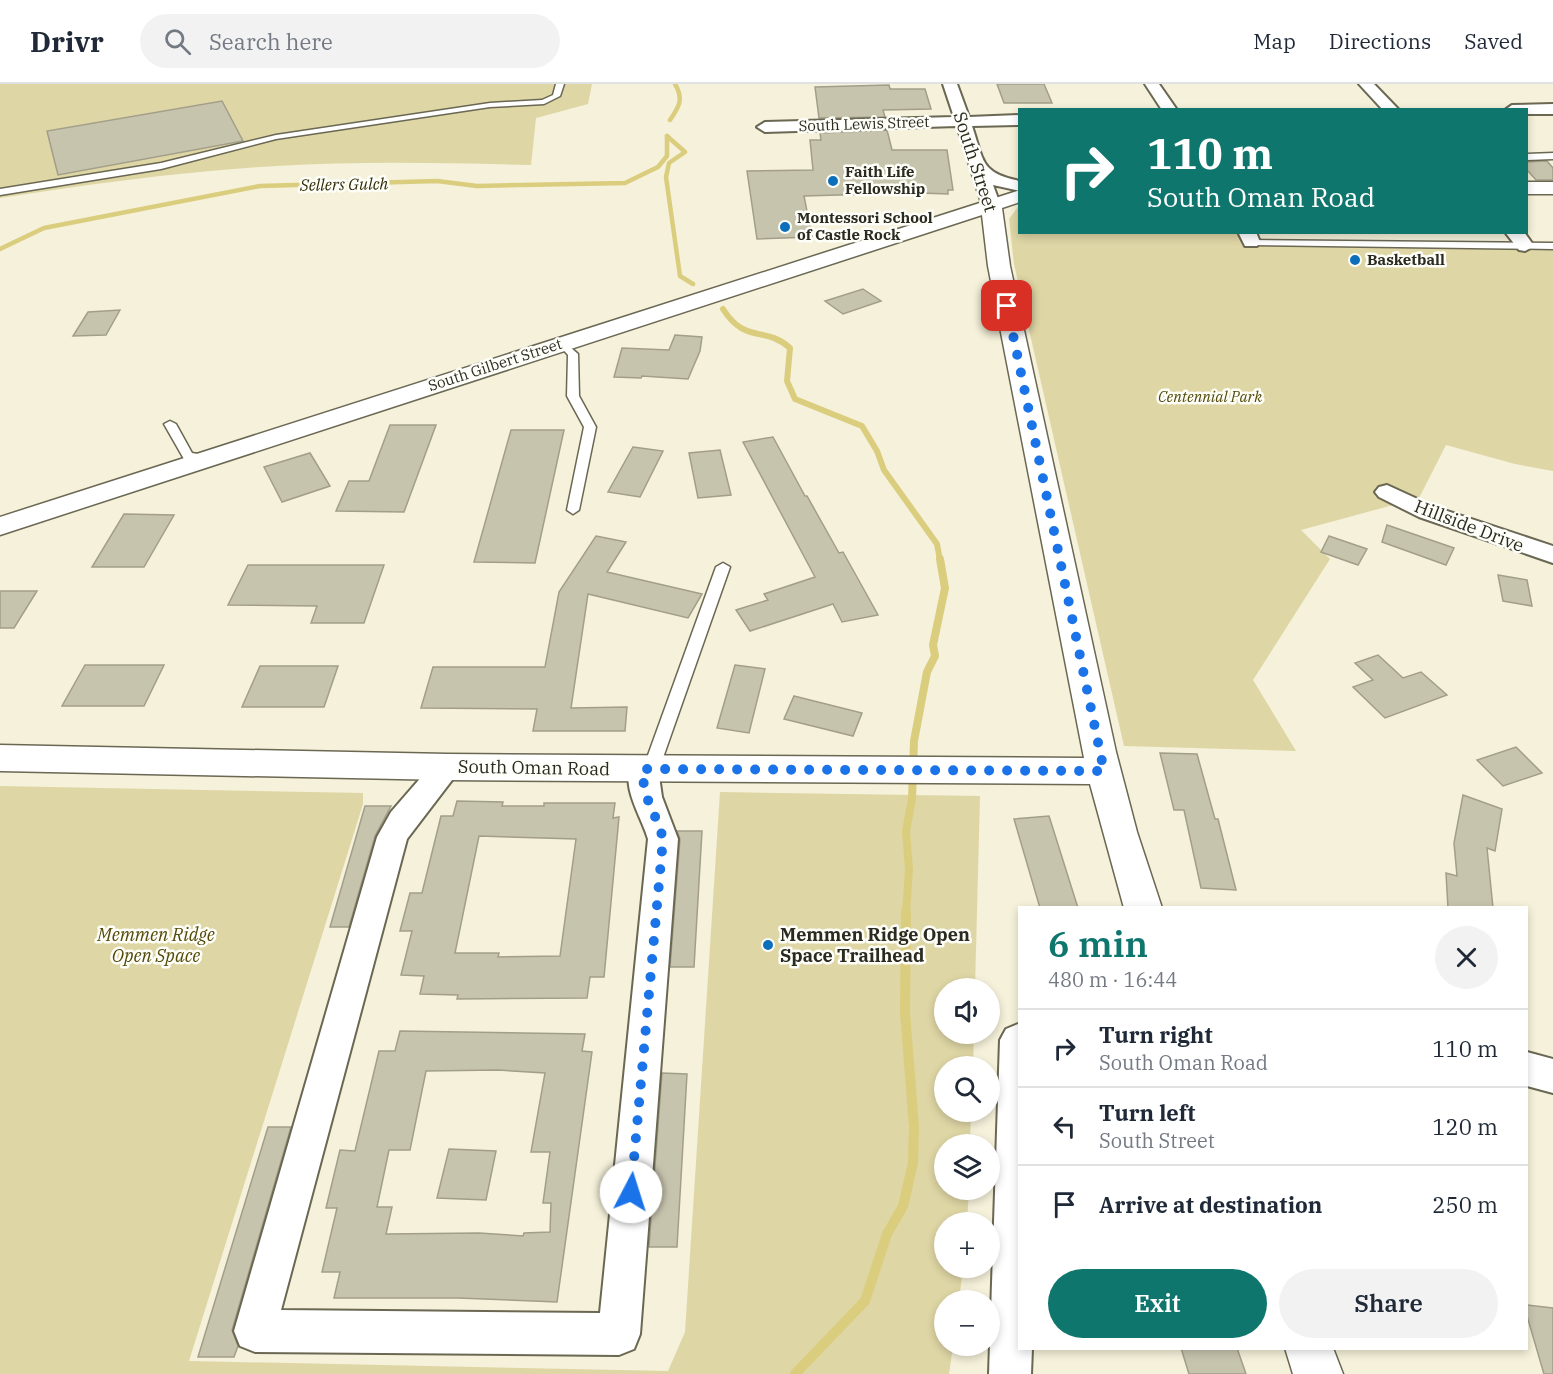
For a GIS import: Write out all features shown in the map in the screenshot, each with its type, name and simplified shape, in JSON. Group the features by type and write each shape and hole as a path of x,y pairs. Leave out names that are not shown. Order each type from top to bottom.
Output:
{"street":[{"name":"South Street","path":"950,84 991,204 999,266 1104,771 1119,832 1142,906"},
{"path":"1152,84 1169,108"},
{"path":"1366,84 1390,108"},
{"path":"1528,110 1553,109"},
{"name":"South Lewis Street","path":"765,127 1018,120"},
{"path":"981,171 995,181 1018,186"},
{"path":"1528,188 1553,188"},
{"name":"South Gilbert Street","path":"0,526 1018,197"},
{"path":"926,225 953,223 971,225 996,239"},
{"name":"Hillside Drive","path":"1387,492 1455,522 1553,555"},
{"name":"South Oman Road","path":"0,758 447,767 1104,771"},
{"path":"447,767 402,821 393,837 255,1331 619,1334 663,839 658,821 647,803 642,786 647,769"},
{"path":"1010,1374 1018,1040"},
{"path":"1528,1069 1553,1076"},
{"path":"1310,1350 1318,1374"}],"lane":[{"path":"0,192 161,166 276,137 490,105 544,102 556,96 560,84"},
{"path":"1528,157 1553,156"},
{"path":"1249,237 1519,239 1553,246"},
{"path":"562,343 573,354 573,396 590,427 573,510"},
{"path":"170,424 188,456 206,459"},
{"path":"647,769 723,567"}],"green space":[{"path":"0,84 592,84 588,104 536,118 531,165 308,164 207,171 0,198"},
{"name":"Centennial Park","path":"1018,207 1018,234 1248,234 1251,242 1553,246 1553,471 1515,464 1446,445 1419,498 1301,530 1330,559 1253,680 1296,751 1124,746 1014,264 1009,219"},
{"name":"Memmen Ridge Open Space","path":"0,786 363,793 363,804 189,1361 668,1371 685,1332 720,792 980,796 975,978 934,978 934,1044 974,1044 973,1056 934,1056 934,1122 971,1122 970,1134 934,1134 934,1200 968,1200 968,1212 934,1212 934,1278 962,1278 960,1290 934,1290 934,1356 952,1356 949,1374 0,1374"}],"building":[{"path":"997,84 1044,84 1052,103 1004,103"},
{"path":"889,85 890,89 925,89 931,109 883,110 885,117 819,118 815,87"},
{"path":"222,101 243,141 58,175 47,131"},
{"path":"887,130 892,150 947,150 953,190 948,190 948,194 921,193 921,188 873,187 874,194 804,196 812,237 757,239 747,171 813,170 810,140 821,140 820,133"},
{"path":"1547,161 1553,168 1553,180 1536,180 1528,171 1528,162"},
{"path":"863,289 881,301 843,314 825,301"},
{"path":"120,310 106,335 73,336 88,312"},
{"path":"675,335 702,337 700,351 688,379 614,377 622,348 669,350"},
{"path":"390,425 436,425 404,512 336,511 349,481 369,481"},
{"path":"511,430 564,430 535,563 474,562"},
{"path":"773,437 805,496 839,553 843,552 878,615 842,622 833,604 750,631 736,610 768,600 764,594 815,577 743,442"},
{"path":"633,447 663,451 640,497 608,492"},
{"path":"720,450 731,495 698,498 689,453"},
{"path":"310,453 330,486 282,502 264,467"},
{"path":"124,514 174,515 144,567 92,567"},
{"path":"1387,525 1454,548 1446,565 1382,542"},
{"path":"596,536 626,542 607,572 702,594 688,618 588,594 571,708 627,707 625,731 533,731 537,709 421,708 433,667 545,667 559,592"},
{"path":"1329,536 1367,549 1358,565 1321,552"},
{"path":"248,565 384,565 364,623 311,623 317,606 228,605"},
{"path":"1498,575 1527,580 1532,606 1503,601"},
{"path":"0,591 37,591 14,628 0,628"},
{"path":"1378,655 1403,678 1421,672 1447,695 1385,718 1353,687 1373,680 1355,663"},
{"path":"85,665 164,665 144,706 62,706"},
{"path":"735,665 765,669 749,733 717,728"},
{"path":"260,666 338,666 324,707 242,707"},
{"path":"794,696 862,713 853,736 784,719"},
{"path":"1516,747 1542,773 1503,786 1477,760"},
{"path":"1160,753 1197,754 1215,819 1218,819 1236,890 1201,888 1184,810 1174,810"},
{"path":"1463,795 1502,809 1495,851 1487,848 1493,906 1448,906 1446,873 1457,876 1454,843"},
{"path":"457,801 503,802 502,806 544,806 544,803 615,803 613,818 619,817 604,977 590,977 587,998 457,999 458,995 420,994 424,976 401,975 412,931 400,931 410,893 422,893 441,816 453,816","holes":["479,836 576,839 560,956 498,957 499,953 455,953"]},
{"path":"365,806 391,806 375,836 349,927 330,927"},
{"path":"1049,816 1077,906 1039,906 1014,819"},
{"path":"677,831 702,831 694,967 670,967 680,839"},
{"path":"400,1031 585,1034 582,1051 592,1052 557,1302 458,1298 334,1298 340,1272 322,1272 337,1208 326,1208 340,1150 355,1151 379,1051 395,1051","holes":["498,1070 545,1073 531,1152 550,1152 543,1203 551,1203 550,1232 524,1233 523,1236 479,1233 386,1234 392,1207 377,1207 389,1150 410,1150 426,1071"]},
{"path":"662,1073 687,1074 677,1247 649,1247"},
{"path":"268,1127 291,1127 232,1330 238,1346 234,1357 198,1357"},
{"path":"449,1149 496,1151 486,1200 437,1198"},
{"path":"1528,1305 1553,1308 1553,1374 1544,1374 1528,1319"},
{"path":"1182,1350 1238,1350 1246,1374 1189,1374"}],"waterway":[{"name":"Sellers Gulch","path":"670,120 680,99 675,84"},
{"name":"Sellers Gulch","path":"0,249 44,228 260,186 437,181 477,186 625,183 658,167 667,156 667,136 685,152 669,163 666,177 680,276 693,284"},
{"path":"723,309 740,327 772,337 790,348 787,381 795,399 862,426 877,451 884,470 937,544 940,560"},
{"path":"906,913 909,870 906,831 912,799 914,741 927,672 935,656 933,645 945,588 940,559"},
{"path":"795,1374 865,1301 887,1234 903,1206 913,1163 914,1127 905,1012 906,912"}],"place":[{"name":"Faith Life Fellowship","path":"833,181"},
{"name":"Montessori School of Castle Rock","path":"785,227"},
{"name":"Basketball","path":"1355,260"},
{"name":"Memmen Ridge Open Space Trailhead","path":"768,945"}],"route":[{"path":"631,1192 663,839 658,821 647,803 642,786 643,769 1104,771 1007,306"}]}
